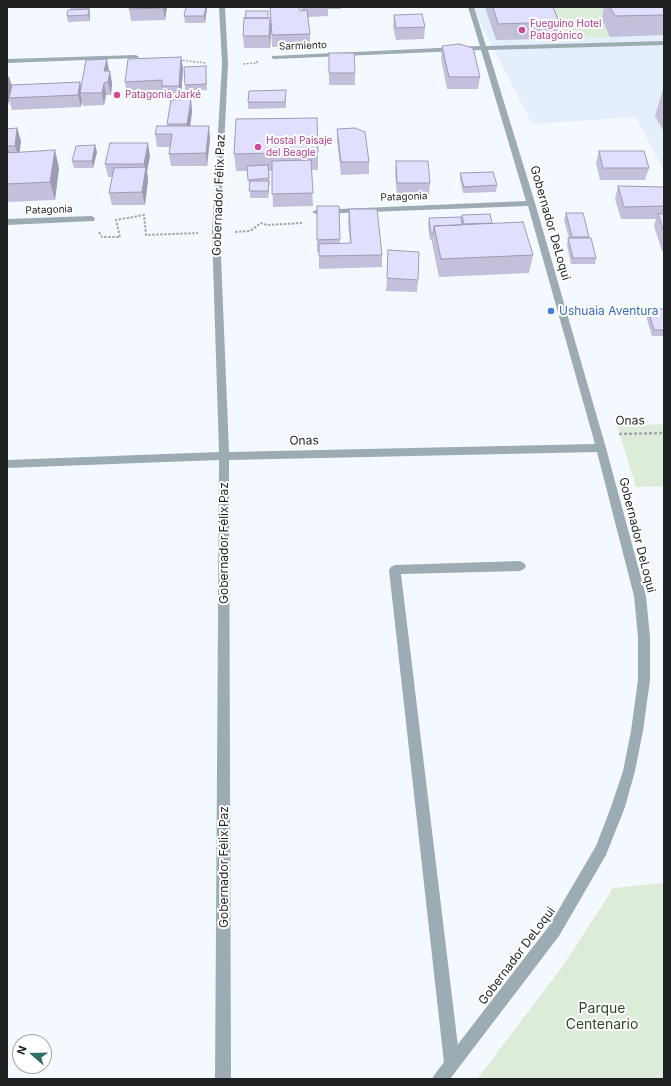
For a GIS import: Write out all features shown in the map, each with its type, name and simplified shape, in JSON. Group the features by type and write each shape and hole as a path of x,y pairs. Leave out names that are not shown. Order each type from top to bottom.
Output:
{"street":[{"name":"Gobernador Félix Paz","path":"222,7 225,64 216,232 224,456 223,1079"},
{"name":"Gobernador DeLoqui","path":"440,1079 554,931 601,850 618,807 629,771 637,731 644,680 644,637 640,596 601,448 531,203 472,7"},
{"name":"Sarmiento","path":"274,57 484,48 664,43"},
{"path":"7,61 136,56"},
{"name":"Patagonia","path":"316,212 531,203"},
{"name":"Patagonia","path":"7,222 91,219"},
{"name":"Onas","path":"7,464 224,456 601,448"},
{"path":"452,1062 395,570 520,566"}],"path":[{"name":"Sarmiento","path":"173,60 225,64 257,62 256,54 262,52 270,61 274,57"},
{"path":"91,219 102,237 120,237 116,220 144,215 146,235 250,231 261,223 267,225 281,223 308,224 316,212"},
{"name":"Onas","path":"597,434 664,433"}],"shaded area":[{"path":"472,7 664,7 664,171 636,117 532,124"}],"green space":[{"path":"543,7 664,7 664,17 602,19 610,37 556,39"},
{"path":"664,424 664,486 636,487 617,426"},
{"name":"Parque Centenario","path":"664,883 664,1079 477,1079 565,963 613,888"}],"building":[{"path":"130,7 164,7 129,9"},
{"path":"186,7 206,7 204,16 184,16"},
{"path":"270,7 299,7 300,11 307,10 310,34 272,35"},
{"path":"493,7 553,7 559,22 498,24"},
{"path":"610,7 664,7 664,15 615,16"},
{"path":"89,9 88,15 67,16 68,10"},
{"path":"246,11 268,11 268,18 245,18"},
{"path":"422,14 425,27 396,28 394,15"},
{"path":"244,18 270,18 269,36 243,36"},
{"path":"459,44 473,48 480,77 449,77 442,46"},
{"path":"329,53 354,53 355,73 329,73"},
{"path":"181,57 179,86 162,86 162,80 125,82 128,59"},
{"path":"107,59 104,71 110,71 108,82 104,83 102,93 80,93 86,60"},
{"path":"206,66 206,84 185,85 184,67"},
{"path":"80,82 78,95 9,98 12,85"},
{"path":"286,90 285,102 248,102 249,91"},
{"path":"191,99 187,124 167,124 171,100"},
{"path":"317,118 318,152 234,154 236,119"},
{"path":"157,126 209,126 206,153 169,154 172,134 155,134"},
{"path":"17,128 15,146 7,146 7,129"},
{"path":"355,128 365,132 369,162 341,162 337,129"},
{"path":"110,143 148,143 144,164 105,164"},
{"path":"95,145 92,161 72,161 76,146"},
{"path":"55,150 50,182 7,184 7,153"},
{"path":"599,151 644,151 649,168 603,168"},
{"path":"311,160 313,193 272,194 272,161"},
{"path":"396,161 428,161 430,183 397,183"},
{"path":"268,165 269,178 248,180 247,166"},
{"path":"146,167 142,192 109,193 114,168"},
{"path":"493,172 497,185 464,187 460,173"},
{"path":"250,181 269,181 268,191 249,191"},
{"path":"618,186 664,187 664,206 624,207"},
{"path":"317,206 339,206 340,239 317,240"},
{"path":"349,209 377,209 382,255 319,256 319,244 351,243"},
{"path":"566,213 583,213 589,237 572,237"},
{"path":"490,214 492,223 464,224 462,215"},
{"path":"658,214 664,214 664,232"},
{"path":"461,217 462,225 434,226 433,234 431,234 429,218"},
{"path":"523,222 533,255 441,259 434,226"},
{"path":"568,238 591,238 596,258 573,258"},
{"path":"388,250 419,252 418,280 387,278"},
{"path":"648,309 664,309 664,330 654,330"}],"place":[{"name":"Fueguino Hotel Patagónico","path":"522,30"},
{"name":"Patagonia Jarké","path":"117,95"},
{"name":"Hostal Paisaje del Beagle","path":"258,147"},
{"name":"Ushuaia Aventura","path":"551,311"}]}
